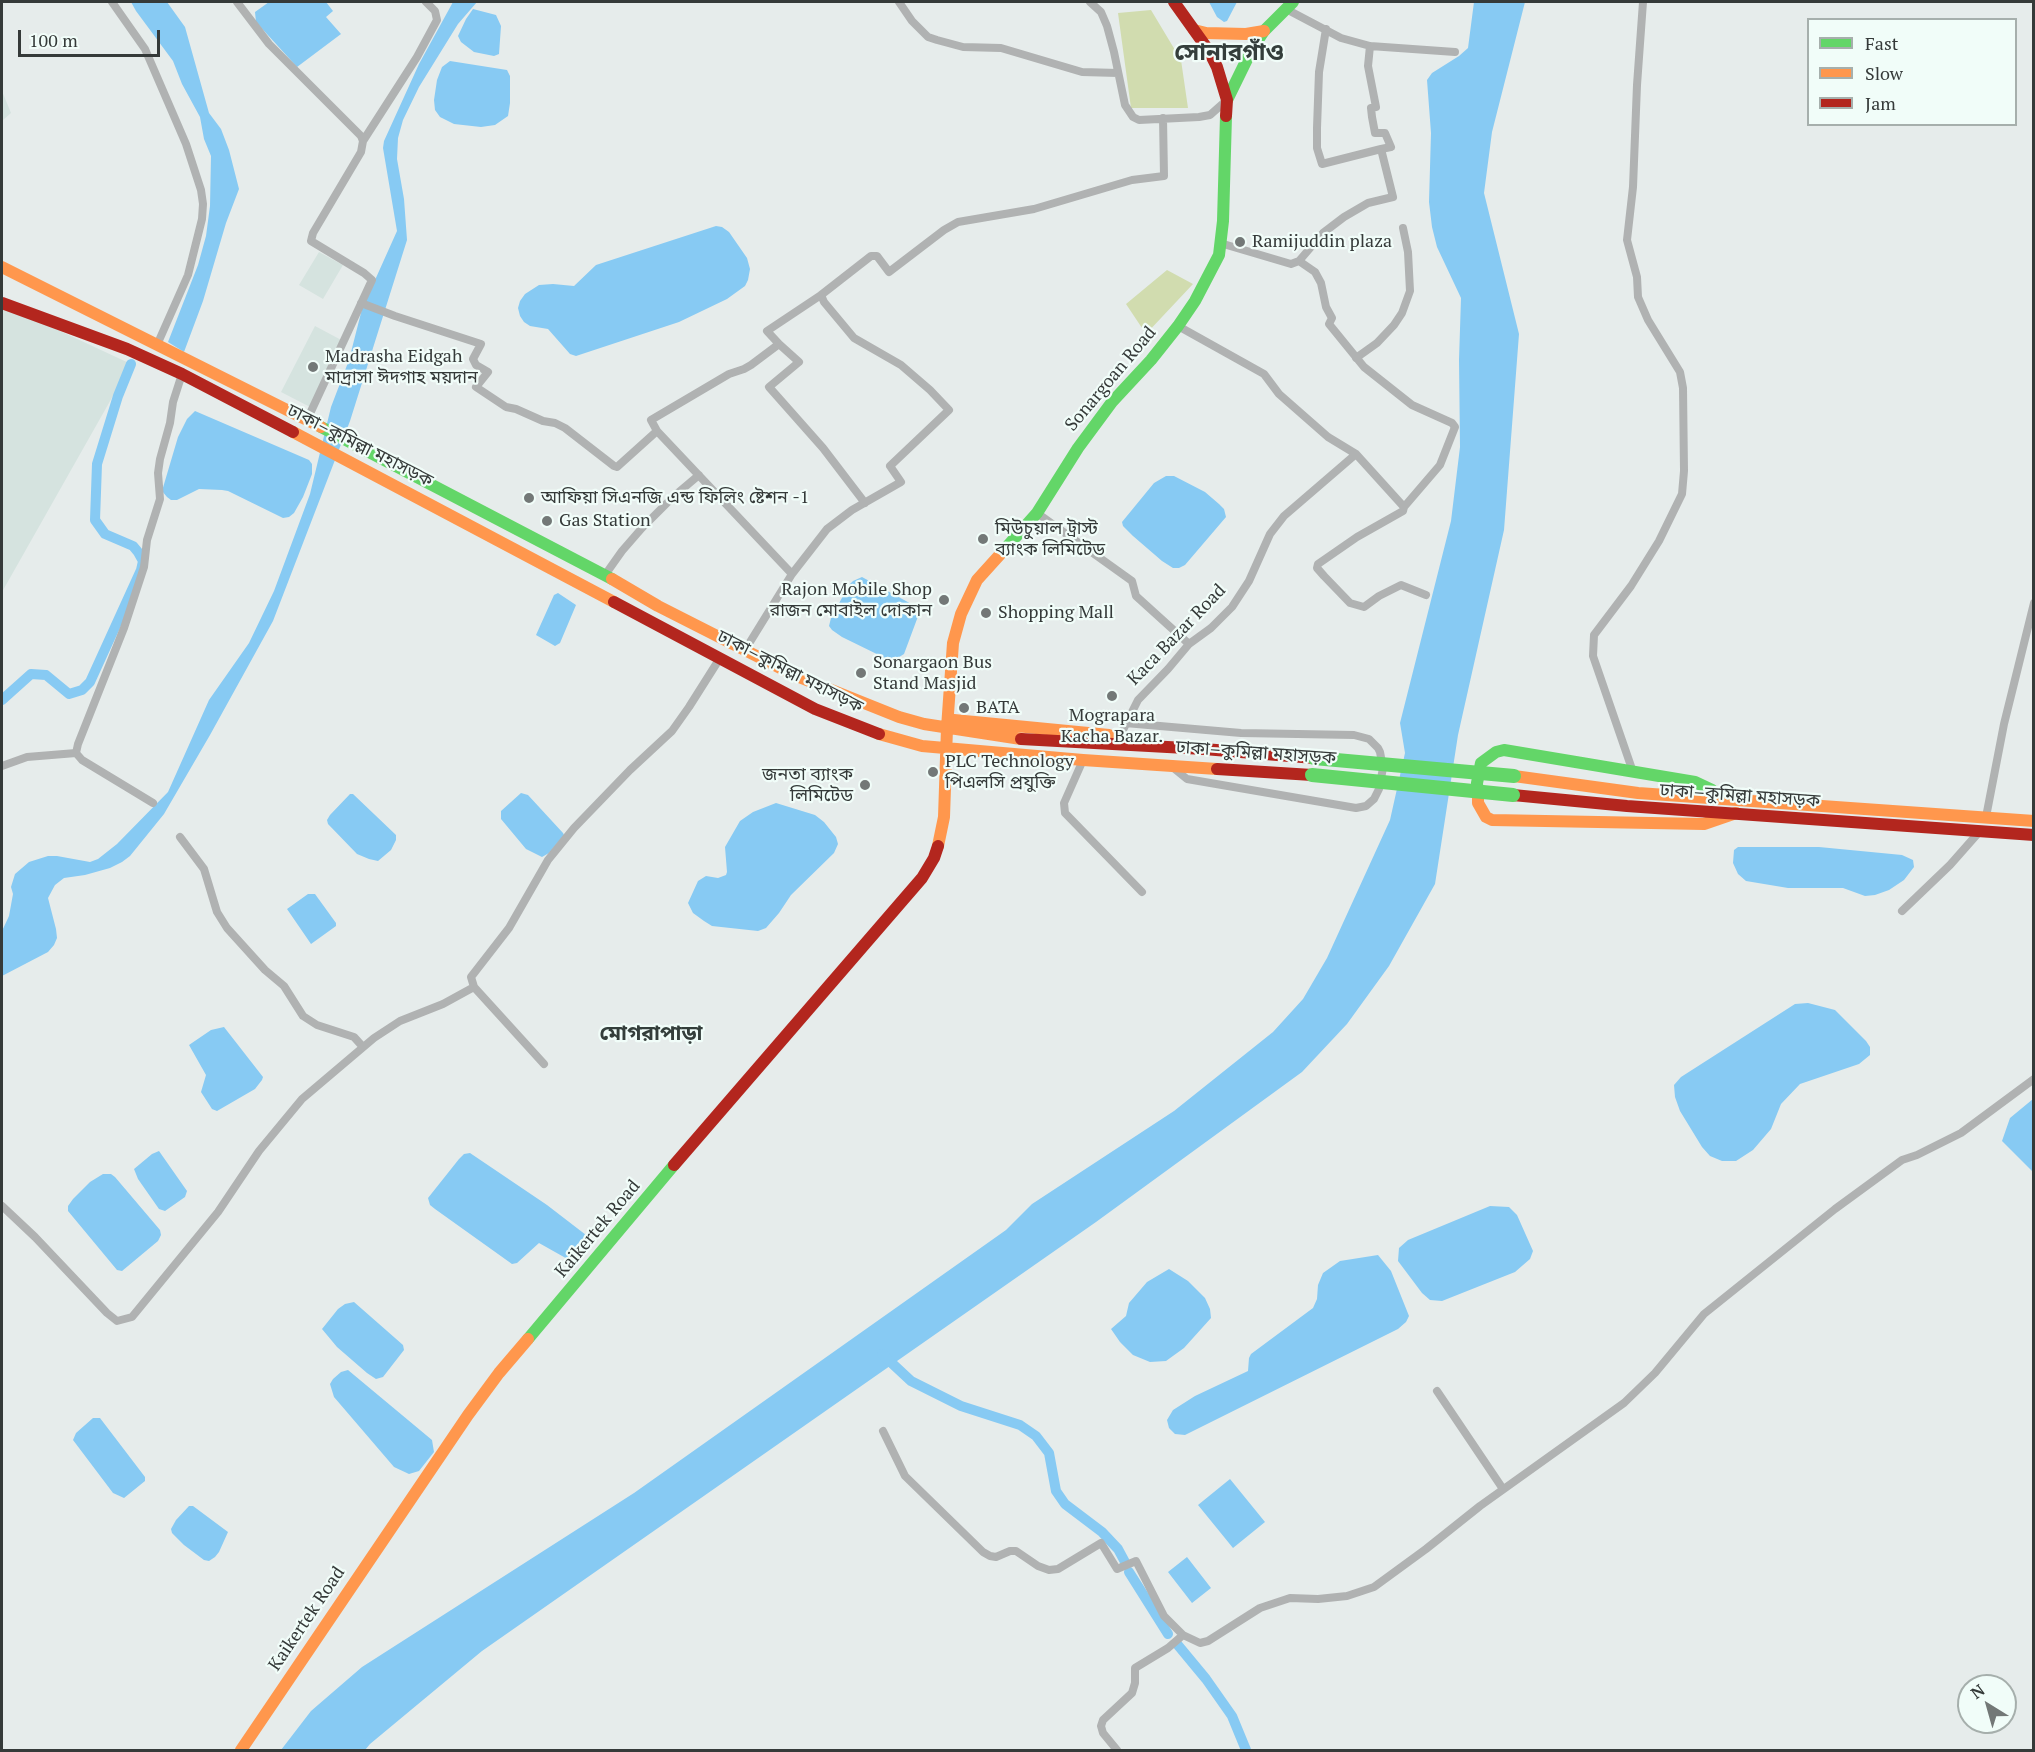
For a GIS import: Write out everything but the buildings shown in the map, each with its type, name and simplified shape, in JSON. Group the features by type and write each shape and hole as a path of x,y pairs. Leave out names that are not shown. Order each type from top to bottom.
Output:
{"main road":[{"name":"Sonargoan Road","path":"948,723 953,643 961,614 977,580 1037,513 1078,448 1112,402 1151,360 1196,302 1219,255 1223,221 1227,100 1217,67 1209,51 1174,2"},
{"name":"Sonargoan Road","path":"1227,100 1252,49 1264,32 1290,5"},
{"path":"1194,30 1206,33 1264,32"},
{"name":"ঢাকা–কুমিল্লা মহাসড়ক","path":"2,267 313,422 605,575 658,606 794,675 899,717 948,723 1007,738 1314,758 1514,776 1638,793 2034,821"},
{"name":"ঢাকা–কুমিল্লা মহাসড়ক","path":"2,303 127,349 182,375 491,535 815,709 845,723 895,740 947,749 1312,775 1513,795 2034,835"},
{"path":"622,585 655,594 803,670 844,688 948,723 1033,729 1122,729 1234,752"},
{"name":"Kaikertek Road","path":"241,1750 364,1566 499,1373 718,1113 922,878 941,839 946,795 948,723"},
{"path":"1721,798 1712,790 1695,782 1504,750 1496,752 1481,763 1478,769 1477,796 1481,811 1492,820 1704,824 1736,813"}],"street":[{"path":"112,2 145,49 186,144 201,190 203,204 202,219 188,275 157,345"},
{"path":"237,2 269,44 362,136 363,141"},
{"path":"313,422 372,278 311,241 313,233 360,152 363,141 417,57 437,20 435,11 426,2"},
{"path":"899,2 912,21 928,37 937,40 963,46 1001,48 1082,72 1118,73"},
{"path":"1090,2 1101,12 1114,52 1125,105 1133,117 1139,120 1199,117 1210,115 1227,100"},
{"path":"1633,772 1593,657 1594,635 1659,541 1682,494 1684,471 1683,388 1680,372 1648,320 1638,297 1637,277 1627,240 1633,186 1643,2"},
{"path":"1290,5 1341,38 1370,46 1455,52"},
{"path":"1326,29 1319,72 1317,128 1317,148 1322,164 1391,147 1385,133 1375,133 1371,108 1376,107 1368,66 1370,46"},
{"path":"865,502 823,448 769,387 799,362 767,330 821,295 871,256 877,256 889,272 958,222 1034,209 1132,180 1164,176 1163,118"},
{"path":"1220,243 1291,264 1299,261 1323,233 1344,217 1368,203 1393,197 1381,149"},
{"path":"1356,358 1377,343 1394,325 1402,313 1410,291 1408,252 1403,228"},
{"path":"1299,261 1315,272 1326,307 1332,318 1329,324 1364,367 1412,405 1452,423 1455,427 1440,465 1403,511 1335,551 1317,564 1317,568 1350,603 1364,607 1401,585 1425,595"},
{"path":"750,642 792,574 827,529 865,502 901,482 890,466 949,410 901,365 854,338 824,302 821,295"},
{"path":"361,303 481,344 473,359 476,365 488,372 476,387 506,407 565,428 614,466 617,467 657,431"},
{"path":"1178,326 1264,374 1279,394 1328,437 1356,454 1404,507"},
{"path":"779,344 744,369 729,374 651,420 657,431 792,574"},
{"path":"76,753 124,628 144,567 147,540 160,499 158,473 160,459 171,423 173,402 182,375"},
{"name":"Kaca Bazar Road","path":"1122,729 1138,700 1189,644 1232,607 1249,581 1270,534 1284,516 1356,454"},
{"path":"605,575 642,528 699,475"},
{"path":"1037,513 1132,581 1136,596 1189,644"},
{"path":"1986,817 2004,724 2034,603"},
{"path":"544,1064 474,987 471,977 509,928 548,860 582,820 672,731 690,707 720,658"},
{"path":"1122,729 1354,735 1369,739 1378,748 1383,768 1374,799 1366,806 1356,808 1187,779 1170,765"},
{"path":"2,766 27,757 76,753"},
{"path":"76,753 82,760 153,803"},
{"path":"1083,760 1064,803 1065,813 1142,892"},
{"path":"1902,912 1950,865 1980,831"},
{"path":"180,837 204,869 217,912 227,928 265,970 284,986 303,1016 317,1025 354,1037 363,1047"},
{"path":"2,1206 35,1237 107,1313 117,1321 132,1317 218,1212 259,1151 302,1099 363,1047 400,1021 442,1004 474,987"},
{"path":"883,1431 905,1476 983,1552 996,1557 1016,1551 1038,1566 1049,1570 1058,1569 1101,1543 1117,1569 1136,1561 1164,1616 1183,1635 1200,1643 1208,1641 1260,1608 1290,1598 1318,1599 1347,1596 1374,1587 1503,1489 1624,1403 1655,1373 1704,1314 1835,1209 1902,1160 1917,1155 1961,1132 2034,1079"},
{"path":"1437,1391 1503,1489"},
{"path":"1117,1750 1103,1733 1101,1726 1103,1720 1132,1693 1135,1668 1168,1648 1183,1635"}],"shaded area":[{"path":"2,91 11,113 2,121"},
{"path":"319,252 343,265 323,299 299,285"},
{"path":"2,304 131,364 2,592"},
{"name":"Madrasha Eidgah মাদ্রাসা ঈদগাহ ময়দান","path":"315,326 345,342 312,408 281,392"}],"green space":[{"path":"1151,10 1181,60 1188,108 1131,108 1118,13"},
{"path":"1167,270 1193,284 1146,334 1126,304"}],"water":[{"path":"131,2 167,2 185,27 209,113 221,129 239,189 184,352 168,342 198,265 206,236 210,206 211,156 204,139 200,117 182,84 173,61"},
{"path":"269,2 326,2 333,11 326,17 341,34 297,67 256,22 255,12"},
{"path":"453,2 477,2 458,24 419,87 403,120 398,138 397,159 404,199 407,240 350,421 273,621 164,814 130,856 122,862 85,875 64,878 55,885 48,898 56,929 57,938 54,945 48,952 2,976 2,931 9,916 13,894 11,887 15,874 29,862 48,856 90,862 98,859 117,844 168,792 209,700 249,643 274,591 310,494 331,407 349,360 362,309 397,231 383,148 384,141 419,64"},
{"path":"1209,2 1237,2 1227,21 1224,22 1217,17"},
{"path":"1474,2 1525,2 1492,132 1484,193 1519,334 1504,530 1458,735 1435,884 1389,966 1347,1024 1302,1072 1096,1222 482,1651 365,1750 281,1750 311,1711 362,1667 634,1493 1006,1230 1032,1204 1174,1111 1273,1032 1303,999 1327,958 1390,820 1405,753 1400,723 1451,521 1460,447 1461,298 1437,247 1432,227 1429,202 1431,133 1427,80 1432,73 1468,48"},
{"path":"473,9 496,15 501,26 499,54 494,56 474,52 461,42 458,36"},
{"path":"450,61 507,70 510,76 508,116 495,125 481,127 454,124 440,117 435,110 434,100 437,80 442,67"},
{"path":"716,226 729,232 747,258 750,269 748,280 745,286 727,299 679,322 576,356 570,354 548,329 530,326 520,316 518,308 520,301 525,294 539,285 574,286 596,265"},
{"path":"195,411 309,460 312,464 312,474 294,513 283,518 222,490 199,489 177,500 167,497 162,491 178,437 187,419"},
{"path":"1166,476 1174,476 1205,492 1224,509 1226,517 1185,565 1179,568 1173,568 1162,561 1133,536 1122,522 1154,483"},
{"path":"862,577 920,611 904,654 896,659 889,660 842,637 829,626 849,585"},
{"path":"558,593 576,605 560,643 555,646 536,635 554,595"},
{"path":"521,793 528,795 564,835 549,853 542,857 526,849 501,819 501,811"},
{"path":"350,794 353,794 396,835 391,850 378,861 357,854 328,824 327,820 330,815"},
{"path":"776,803 815,815 824,822 836,837 838,844 834,853 791,895 766,928 758,931 712,926 693,913 688,903 698,881 706,876 718,878 726,875 725,847 740,821 753,812"},
{"path":"1738,847 1819,847 1902,855 1913,860 1914,867 1904,880 1889,890 1875,895 1865,896 1843,888 1788,888 1746,881 1738,874 1733,863 1734,850"},
{"path":"308,894 315,894 336,923 336,926 311,944 287,909"},
{"path":"1808,1003 1835,1010 1866,1041 1870,1047 1870,1055 1859,1064 1800,1084 1781,1104 1771,1129 1753,1150 1736,1161 1722,1161 1710,1156 1680,1111 1674,1085 1681,1077 1795,1004"},
{"path":"224,1027 263,1077 255,1089 217,1111 212,1109 201,1092 206,1075 189,1045 211,1030"},
{"path":"2033,1099 2033,1172 2002,1141 2010,1118"},
{"path":"159,1151 187,1191 185,1197 165,1211 159,1209 138,1179 134,1169"},
{"path":"470,1153 547,1205 586,1235 584,1249 571,1261 539,1243 517,1263 512,1264 430,1205 428,1198 459,1159 464,1154"},
{"path":"103,1174 111,1174 115,1177 160,1230 161,1235 158,1241 122,1271 117,1270 68,1211 68,1206 73,1199 90,1182"},
{"path":"1490,1206 1509,1207 1517,1215 1533,1251 1530,1259 1515,1272 1442,1301 1430,1300 1398,1261 1399,1248 1408,1240"},
{"path":"1378,1255 1391,1271 1409,1316 1398,1329 1185,1435 1175,1434 1169,1428 1167,1420 1173,1410 1195,1396 1248,1371 1251,1354 1313,1308 1323,1273 1340,1261"},
{"path":"1169,1269 1188,1281 1205,1298 1211,1318 1184,1348 1166,1361 1150,1362 1133,1355 1111,1329 1126,1316 1129,1303 1147,1282"},
{"path":"354,1302 403,1345 404,1350 383,1377 376,1379 367,1373 337,1347 322,1329 338,1309"},
{"path":"348,1370 432,1440 434,1452 419,1471 409,1474 394,1467 334,1397 330,1384 341,1372"},
{"path":"93,1418 100,1418 145,1477 145,1481 124,1498 113,1493 73,1440 76,1433"},
{"path":"1230,1479 1265,1522 1233,1548 1198,1505"},
{"path":"189,1506 193,1506 228,1532 219,1552 209,1561 204,1560 184,1545 172,1533 171,1529 176,1520"},
{"path":"1187,1557 1211,1588 1192,1603 1168,1572"}],"waterway":[{"path":"2,700 31,674 46,675 69,694 82,690 90,682 141,570 143,561 133,546 105,534 95,520 97,464 118,396 131,364"},
{"path":"882,1354 911,1381 961,1406 1020,1425 1036,1436 1049,1453 1056,1491 1065,1504 1102,1532 1118,1549 1125,1562"},
{"path":"1129,1572 1168,1634"},
{"path":"1177,1644 1232,1716 1246,1750"}],"traffic: fast":[{"path":"1227,100 1252,49 1264,31 1293,2"},
{"path":"1005,549 1037,513 1078,448 1112,402 1151,360 1178,326 1195,301 1219,255 1223,221 1226,116"},
{"path":"321,427 612,579"},
{"path":"1478,798 1477,783 1481,763 1496,752 1504,750 1695,782 1712,790 1721,798"},
{"path":"1314,758 1514,776"},
{"path":"1312,775 1513,795"},
{"path":"528,1339 674,1165"}],"traffic: slow":[{"path":"1194,30 1206,33 1246,34 1264,31"},
{"path":"2,267 321,427"},
{"path":"293,432 614,602"},
{"path":"938,846 944,817 953,643 961,614 977,580 1005,549"},
{"path":"612,579 658,606 794,675 899,717 924,724 1021,739"},
{"path":"954,720 1109,735"},
{"path":"879,734 922,746 1217,769"},
{"path":"1514,776 1638,793 2034,821"},
{"path":"1478,798 1478,803 1486,817 1492,820 1704,824 1736,813"},
{"path":"241,1750 468,1415 528,1339"}],"traffic: jam":[{"path":"1174,2 1209,51 1217,67 1227,100 1226,116"},
{"path":"2,303 127,349 182,374 293,432"},
{"path":"614,602 815,709 879,734"},
{"path":"1021,739 1204,749 1314,758"},
{"path":"1217,769 1312,775"},
{"path":"1513,795 1627,806 2034,835"},
{"path":"674,1165 922,878 938,846"}],"place":[{"name":"Ramijuddin plaza","path":"1240,242"},
{"name":"Madrasha Eidgah মাদ্রাসা ঈদগাহ ময়দান","path":"313,367"},
{"name":"আফিয়া সিএনজি এন্ড ফিলিং ষ্টেশন -1","path":"529,498"},
{"name":"Gas Station","path":"547,521"},
{"name":"মিউচুয়াল ট্রাস্ট ব্যাংক লিমিটেড","path":"983,539"},
{"name":"Rajon Mobile Shop রাজন মোবাইল দোকান","path":"944,600"},
{"name":"Shopping Mall","path":"986,613"},
{"name":"Sonargaon Bus Stand Masjid","path":"861,673"},
{"name":"Mograpara Kacha Bazar.","path":"1112,696"},
{"name":"BATA","path":"964,708"},
{"name":"PLC Technology পিএলসি প্রযুক্তি","path":"933,772"},
{"name":"জনতা ব্যাংক লিমিটেড","path":"865,785"}],"district":[{"name":"সোনারগাঁও","path":"1229,53"},
{"name":"মোগরাপাড়া","path":"651,1034"}]}
